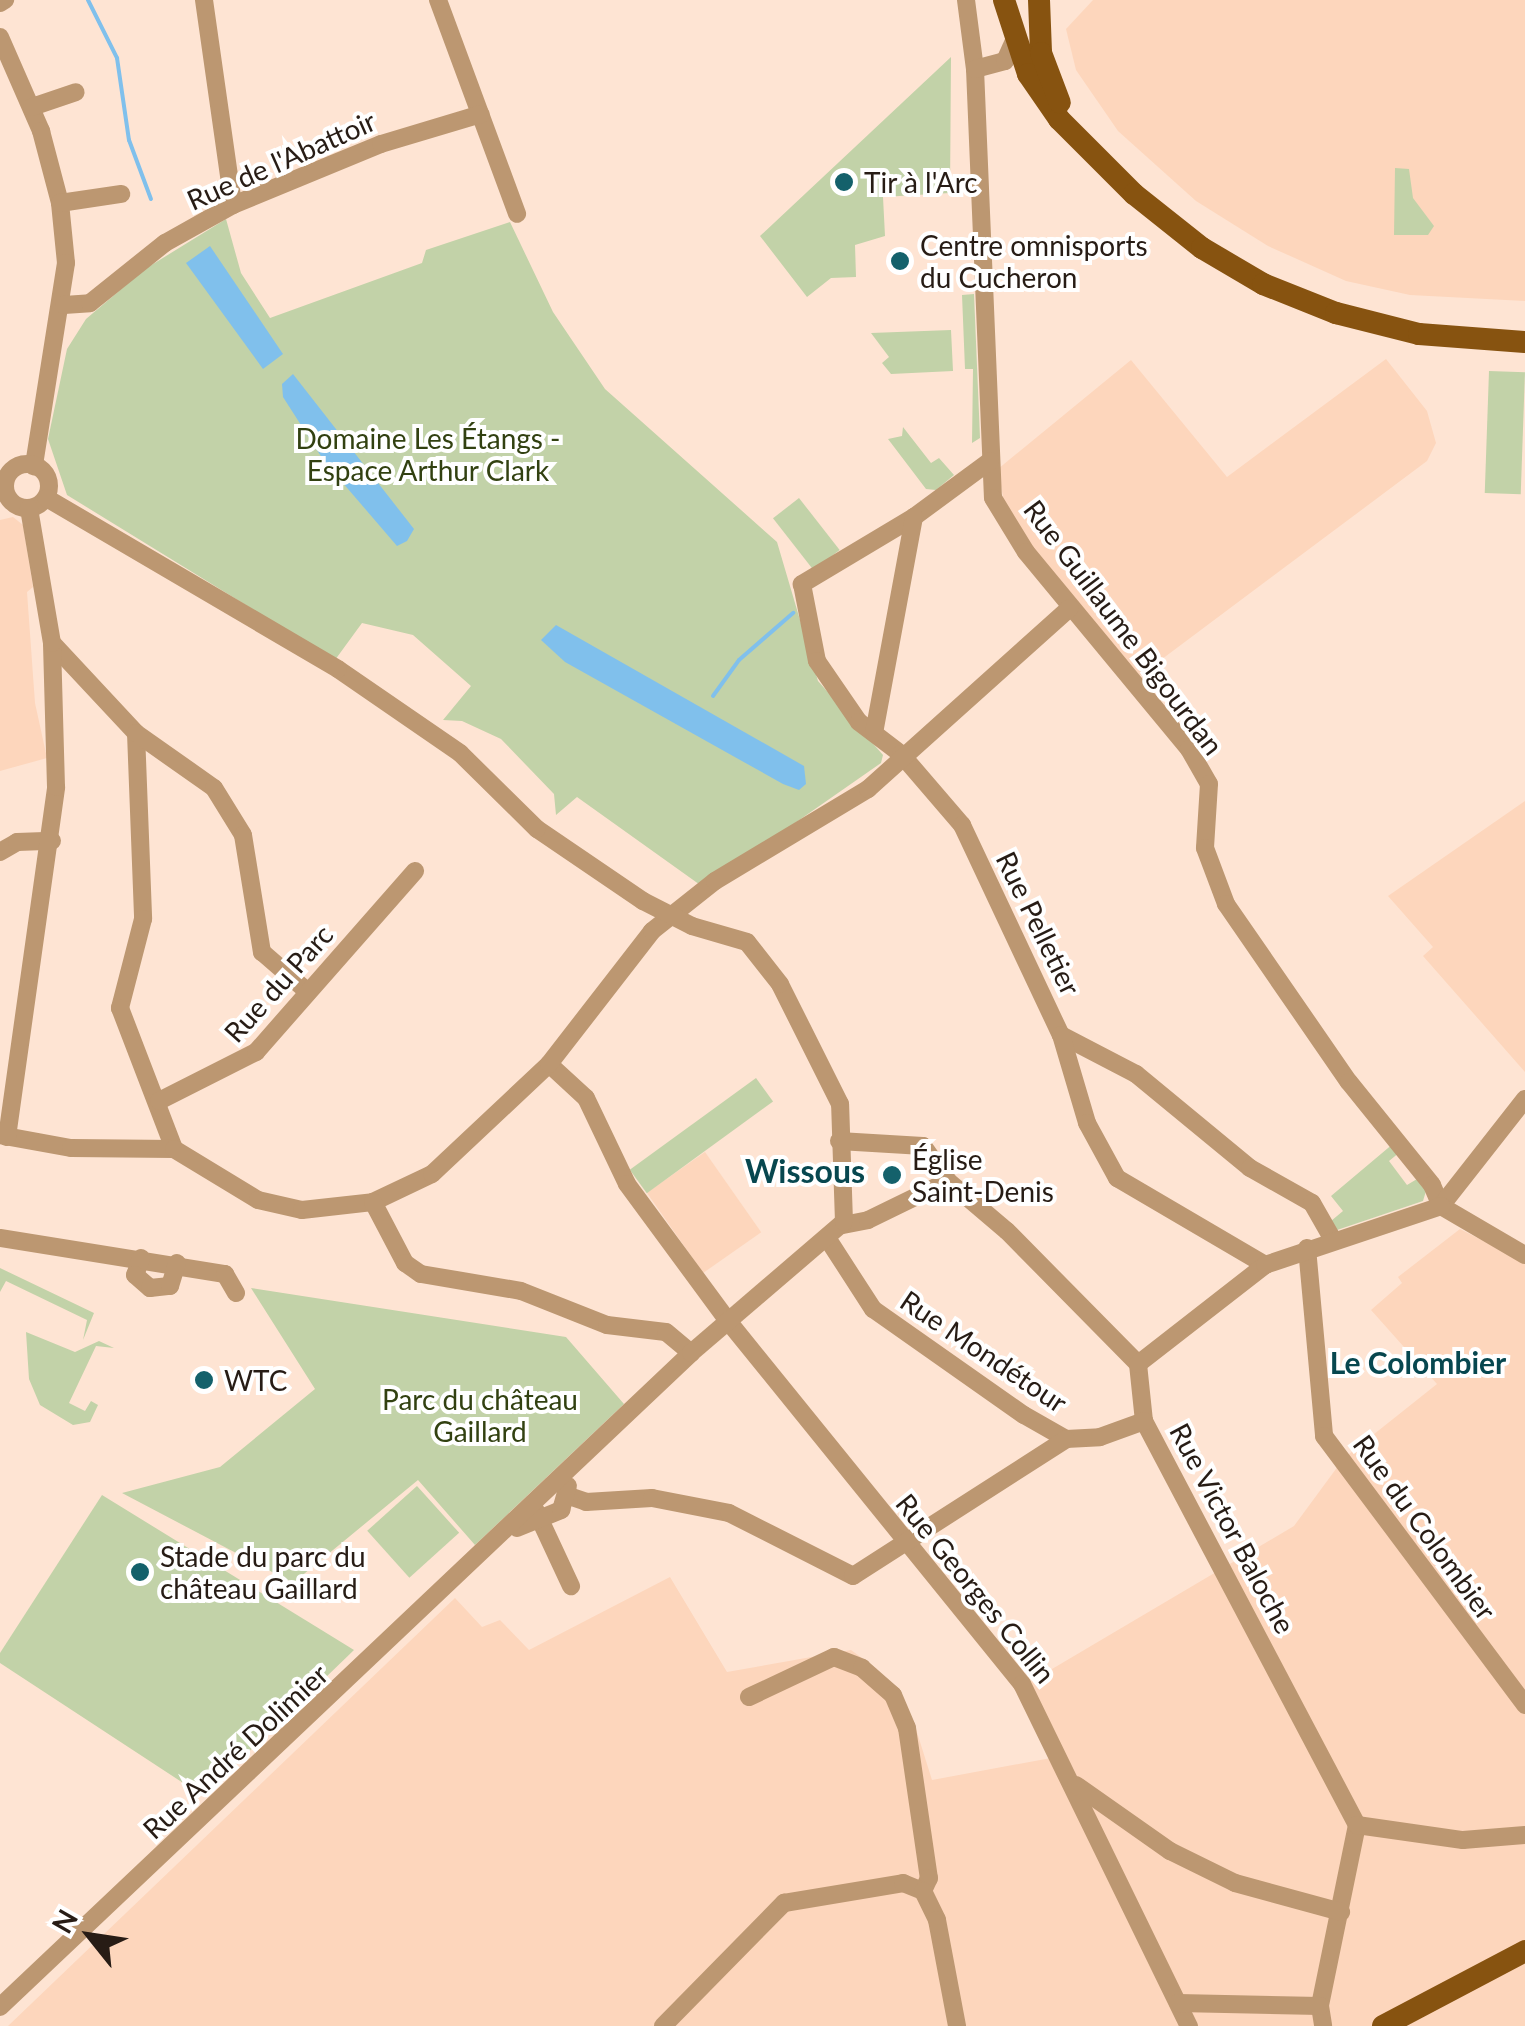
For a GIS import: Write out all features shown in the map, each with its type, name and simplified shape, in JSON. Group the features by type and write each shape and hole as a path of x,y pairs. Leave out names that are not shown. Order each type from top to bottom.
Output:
{"main road":[{"path":"1004,0 1032,83 1089,148 1174,227 1263,284 1378,325 1525,342"},
{"path":"1039,0 1044,69 1089,148"},
{"path":"1383,2026 1525,1951"}],"street":[{"path":"204,0 233,206"},
{"path":"438,0 517,214"},
{"name":"Rue Guillaume Bigourdan","path":"966,0 976,69 992,498 1070,608 1189,749 1209,784 1206,848 1226,904 1350,1082 1432,1185 1441,1206"},
{"path":"976,69 1005,61 1016,36"},
{"path":"0,37 8,70 32,108 60,203 64,305 34,466"},
{"path":"32,108 76,92"},
{"name":"Rue de l'Abattoir","path":"64,305 90,303 165,243 233,206 381,144 481,114"},
{"path":"60,203 122,194"},
{"path":"0,456 8,477 5,504 37,503 338,669 460,753 558,845 672,915 747,942 758,952 840,1104 843,1225 868,1220 948,1181"},
{"path":"874,733 914,517 990,461"},
{"path":"8,477 19,467 34,466 48,479 37,503 52,643 52,842 4,1136 71,1148 174,1149 272,1204 329,1209 373,1202 458,1155 549,1064 626,959 672,915 716,881 842,808 1070,608"},
{"name":"Rue Pelletier","path":"914,517 802,584 818,661 831,690 901,754 962,825 1061,1035 1136,1074 1250,1168 1312,1202 1332,1238"},
{"path":"52,643 136,733 214,788 244,835 262,952 308,992"},
{"path":"136,733 143,918 124,987 126,1034 159,1101 174,1149"},
{"path":"0,852 17,842 52,842"},
{"name":"Rue du Parc","path":"159,1101 238,1067 415,872"},
{"path":"1061,1035 1087,1123 1117,1178 1265,1266"},
{"name":"Rue Georges Collin","path":"549,1064 586,1098 627,1184 728,1321 1022,1684 1076,1785 1189,2026"},
{"path":"840,1141 923,1146 948,1181 1007,1230 1138,1364 1265,1266 1332,1238 1441,1206 1525,1099"},
{"path":"373,1202 405,1263 421,1274 520,1291 607,1325 666,1332 691,1354"},
{"path":"1441,1206 1525,1255"},
{"name":"Rue André Dolimier","path":"0,2008 506,1533 536,1512 574,1466 691,1354 829,1241 843,1225"},
{"path":"0,1238 177,1263 225,1274 236,1293"},
{"name":"Rue Mondétour","path":"829,1241 873,1309 1066,1439 1100,1437 1144,1421"},
{"name":"Rue du Colombier","path":"1307,1248 1324,1436 1525,1705"},
{"path":"142,1258 135,1275 150,1288 170,1286 177,1263"},
{"name":"Rue Victor Baloche","path":"1138,1364 1144,1421 1357,1825"},
{"path":"574,1466 569,1496 586,1502 652,1498 729,1513 853,1576 1066,1439"},
{"name":"Rue André Dolimier","path":"536,1512 561,1510 569,1496"},
{"path":"536,1512 572,1586"},
{"path":"749,1697 834,1658 862,1668 893,1694 907,1728 929,1878 922,1891"},
{"path":"1076,1785 1170,1851 1235,1884 1341,1912"},
{"path":"1323,2026 1320,2006 1357,1825 1462,1840 1525,1835"},
{"path":"664,2026 784,1903 902,1883 922,1891 938,1920 957,2026"},
{"path":"1178,2003 1320,2006"}],"shaded area":[{"path":"1093,0 1525,0 1525,301 1410,295 1346,281 1268,246 1196,201 1118,131 1076,70 1066,29"},
{"path":"1386,359 1427,411 1436,443 1427,461 1138,677 1034,552 1004,503 998,469 1131,360 1227,477"},
{"path":"13,517 23,525 33,587 27,592 35,703 47,758 0,771 0,520"},
{"path":"1525,801 1525,1072 1423,956 1433,947 1388,896"},
{"path":"705,1152 761,1232 703,1273 647,1193"},
{"path":"1460,1229 1525,1262 1525,2026 8,2026 455,1598 482,1627 500,1620 529,1650 670,1577 727,1672 851,1650 877,1669 915,1726 932,1780 1051,1758 1030,1682 1294,1526 1344,1458 1437,1384 1371,1310 1402,1283 1398,1277"}],"green space":[{"path":"951,57 950,193 883,197 885,236 855,245 856,277 831,278 807,297 760,236"},
{"path":"1395,168 1409,169 1413,198 1434,226 1428,235 1394,235"},
{"name":"Domaine Les Étangs - Espace Arthur Clark","path":"226,219 241,273 270,318 422,263 426,250 510,222 553,312 605,389 777,542 818,681 883,755 881,763 703,887 577,797 556,815 554,794 501,739 462,721 443,720 471,686 413,635 362,623 335,660 67,495 48,439 67,349 86,319 145,269"},
{"path":"974,294 980,438 972,443 973,369 965,369 962,295"},
{"path":"951,330 953,371 891,374 882,363 889,357 871,333"},
{"path":"1489,371 1525,372 1521,494 1485,493"},
{"path":"903,427 931,463 939,458 954,475 936,490 926,489 888,439 902,436"},
{"path":"799,498 840,550 814,570 773,518"},
{"path":"756,1078 773,1101 647,1193 630,1170"},
{"path":"1394,1143 1400,1152 1389,1161 1407,1185 1417,1179 1426,1191 1423,1201 1337,1230 1331,1221 1343,1211 1331,1196"},
{"path":"0,1268 94,1313 83,1340 87,1320 6,1281 0,1292"},
{"name":"Parc du château Gaillard","path":"251,1288 566,1337 624,1404 475,1545 418,1480 293,1583 122,1493 220,1467 315,1389"},
{"path":"26,1332 75,1352 99,1341 114,1348 96,1346 69,1403 85,1411 91,1401 98,1405 90,1422 73,1425 40,1405 29,1379"},
{"path":"417,1486 459,1533 409,1578 367,1531"},
{"name":"Stade du parc du château Gaillard","path":"102,1495 354,1650 203,1796 0,1663 0,1653"}],"water":[{"path":"210,246 283,354 263,369 186,263"},
{"path":"293,374 414,529 407,541 397,546 324,461 283,397 282,384"},
{"path":"556,625 804,766 806,784 799,790 783,784 565,662 541,640"}],"waterway":[{"path":"88,0 117,58 129,140 151,199"},
{"path":"713,696 739,660 793,613"}],"place":[{"name":"Tir à l'Arc","path":"844,182"},
{"name":"Centre omnisports du Cucheron","path":"900,261"},
{"name":"Église Saint-Denis","path":"892,1175"},
{"name":"WTC","path":"204,1380"},
{"name":"Stade du parc du château Gaillard","path":"140,1572"}],"district":[{"name":"Wissous","path":"805,1171"},
{"name":"Le Colombier","path":"1418,1362"}]}
